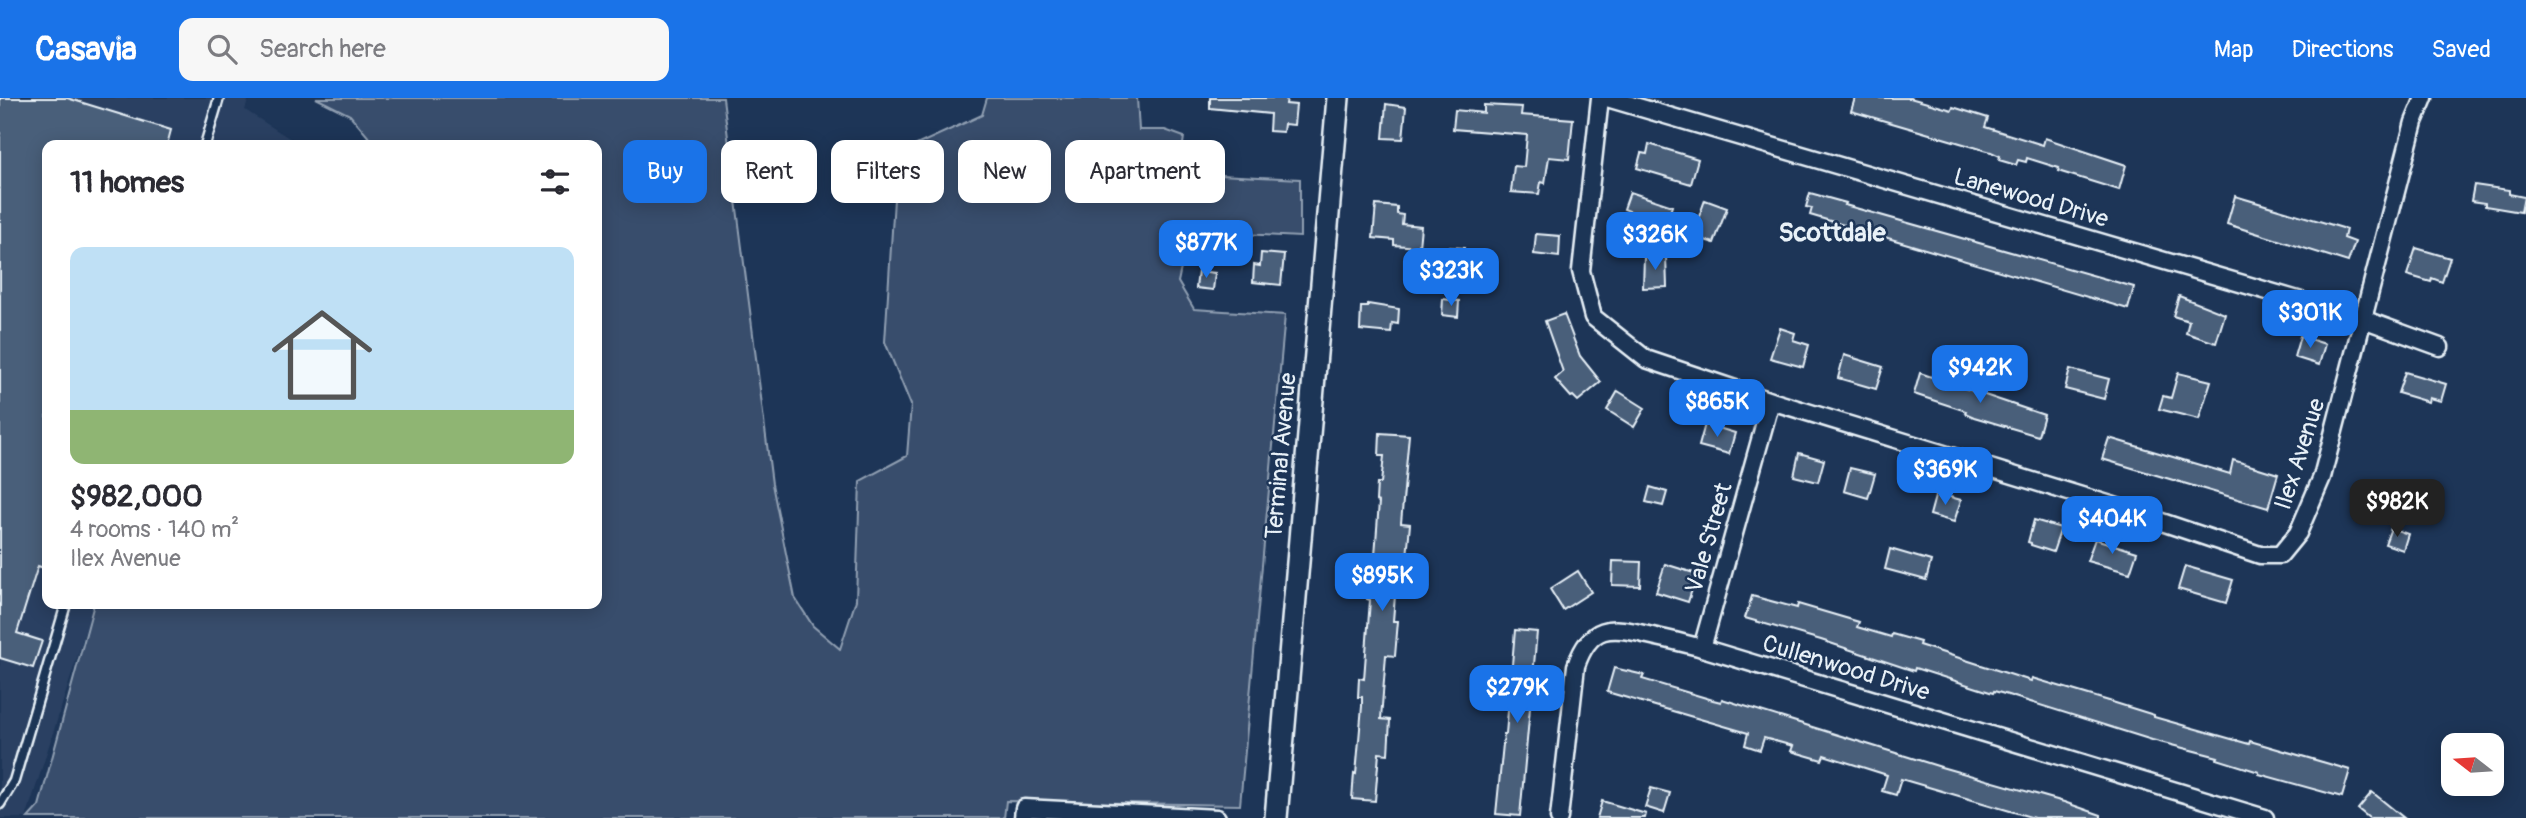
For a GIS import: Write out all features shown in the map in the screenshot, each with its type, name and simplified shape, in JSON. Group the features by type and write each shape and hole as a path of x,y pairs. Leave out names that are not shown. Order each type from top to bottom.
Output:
{"street":[{"name":"Terminal Avenue","path":"1276,818 1338,98"},
{"path":"1600,98 1581,271 1593,317 1646,359 1772,401"},
{"name":"Lanewood Drive","path":"1607,98 2363,319 2440,347"},
{"name":"Ilex Avenue","path":"1772,401 2111,505 2260,555 2280,555 2298,533 2322,477 2414,122 2424,98"},
{"name":"Vale Street","path":"1702,648 1772,401"},
{"name":"Cullenwood Drive","path":"1559,818 1576,666 1581,650 1591,638 1604,630 1619,627 1702,648 2265,818"},
{"path":"1023,813 1217,818"}],"lane":[{"path":"206,140 219,98"},
{"path":"0,804 14,781 65,609"}],"shaded area":[{"path":"0,98 249,98 245,110 292,140 42,140 42,609 92,609 26,818 0,818"},
{"path":"316,98 723,98 728,140 721,140 721,203 736,203 772,484 795,598 813,626 840,649 856,600 860,481 907,456 911,405 885,342 894,203 944,203 944,140 927,140 982,115 987,98 1137,98 1139,130 1165,130 1184,137 1184,140 1065,140 1065,203 1225,203 1225,175 1300,179 1300,237 1189,231 1178,282 1194,309 1285,315 1240,805 1006,801 1004,818 28,818 39,806 93,609 602,609 602,140 371,140 350,115"}],"building":[{"path":"0,98 67,98 171,130 168,140 42,140 42,567 38,566 17,633 42,641 33,668 0,658"},
{"path":"1210,98 1287,98 1286,104 1296,105 1294,125 1284,124 1283,132 1269,131 1270,114 1210,108"},
{"path":"1855,98 1910,98 1952,110 1953,107 1988,118 1985,127 2043,145 2045,138 2126,165 2119,190 2027,158 2026,162 2018,160 2016,165 1999,160 2000,156 1991,152 1851,111"},
{"path":"1386,104 1406,107 1403,139 1383,138"},
{"path":"1484,105 1522,107 1521,115 1573,119 1569,159 1549,157 1545,183 1541,182 1539,194 1511,192 1514,166 1524,167 1527,135 1453,129 1455,110 1484,113"},
{"path":"1649,144 1698,159 1691,184 1637,168 1641,153 1647,154"},
{"path":"2474,185 2509,190 2509,194 2524,197 2521,212 2471,201"},
{"path":"1630,192 1672,206 1665,227 1631,216 1632,212 1624,209"},
{"path":"1810,193 2134,287 2128,309 1810,215 1812,208 1806,207"},
{"path":"2235,196 2346,229 2344,238 2355,242 2348,262 2227,224"},
{"path":"1705,200 1727,208 1714,243 1692,236"},
{"path":"1376,205 1397,207 1397,214 1403,215 1402,224 1421,226 1419,247 1394,245 1394,240 1373,238"},
{"path":"1536,234 1560,236 1559,257 1534,254"},
{"path":"1447,247 1464,248 1463,266 1446,265"},
{"path":"2416,248 2450,258 2442,282 2432,278 2431,282 2407,275"},
{"path":"1261,253 1284,255 1281,285 1253,282 1254,265 1260,266"},
{"path":"1666,256 1667,287 1643,288 1644,257"},
{"path":"1198,271 1215,273 1213,290 1196,288"},
{"path":"2179,296 2225,314 2216,343 2186,333 2189,321 2173,316"},
{"path":"1443,299 1459,301 1458,317 1442,315"},
{"path":"1368,304 1399,309 1398,324 1392,323 1391,333 1360,330 1361,307 1368,307"},
{"path":"1564,314 1580,356 1601,382 1578,401 1555,379 1563,372 1545,321"},
{"path":"1780,328 1795,333 1793,340 1809,345 1803,367 1770,358"},
{"path":"2300,336 2325,344 2319,365 2294,357"},
{"path":"1844,355 1883,367 1876,389 1838,378"},
{"path":"2070,369 2109,379 2104,399 2065,389"},
{"path":"2405,372 2446,384 2441,401 2429,398 2428,402 2398,393"},
{"path":"1920,373 2044,415 2038,436 1974,417 1965,413 1966,411 1914,394"},
{"path":"2178,373 2211,381 2199,419 2159,409 2163,396 2171,398"},
{"path":"1618,391 1645,408 1634,427 1607,410"},
{"path":"1705,424 1735,433 1729,454 1699,446"},
{"path":"1380,433 1409,435 1401,523 1410,524 1407,557 1398,557 1393,621 1398,621 1395,656 1386,655 1381,719 1390,720 1388,754 1379,753 1375,801 1352,799 1362,706 1362,697 1358,697 1359,678 1364,679 1370,600 1367,599 1369,582 1373,582 1379,502 1376,501 1377,483 1381,483 1384,456 1379,456"},
{"path":"2109,438 2230,474 2233,460 2278,474 2268,508 2102,459"},
{"path":"1799,453 1824,460 1818,482 1794,476"},
{"path":"1850,468 1875,474 1868,498 1844,491"},
{"path":"2361,485 2384,492 2377,514 2354,507"},
{"path":"1650,487 1667,492 1663,506 1646,502"},
{"path":"1936,493 1961,500 1954,522 1930,515"},
{"path":"2034,520 2061,528 2053,552 2028,542"},
{"path":"2391,528 2408,534 2403,550 2385,544"},
{"path":"2095,539 2137,552 2130,573 2087,561"},
{"path":"1890,549 1931,561 1926,580 1885,569"},
{"path":"1613,561 1641,562 1640,586 1612,585"},
{"path":"1665,564 1697,574 1688,602 1656,592"},
{"path":"2185,566 2233,580 2226,603 2178,589"},
{"path":"1578,571 1591,592 1563,610 1550,589"},
{"path":"1752,596 1797,608 1798,604 1859,622 1857,627 1920,642 1919,645 2031,681 2032,678 2154,717 2350,770 2342,797 2259,774 2217,759 2218,757 2152,740 1915,668 1914,671 1745,618"},
{"path":"1515,630 1537,632 1520,816 1496,814"},
{"path":"1614,668 1644,675 1642,679 1721,702 1722,699 2064,802 2101,815 2101,818 2034,818 1901,779 1896,795 1882,791 1887,775 1824,755 1822,760 1791,751 1793,746 1764,738 1760,750 1745,745 1748,733 1607,692"},
{"path":"1651,788 1670,793 1664,813 1645,807"},
{"path":"2372,792 2404,818 2369,818 2358,809"},
{"path":"1602,801 1646,814 1645,818 1597,818"}],"district":[{"name":"Scottdale","path":"1832,233"}]}
